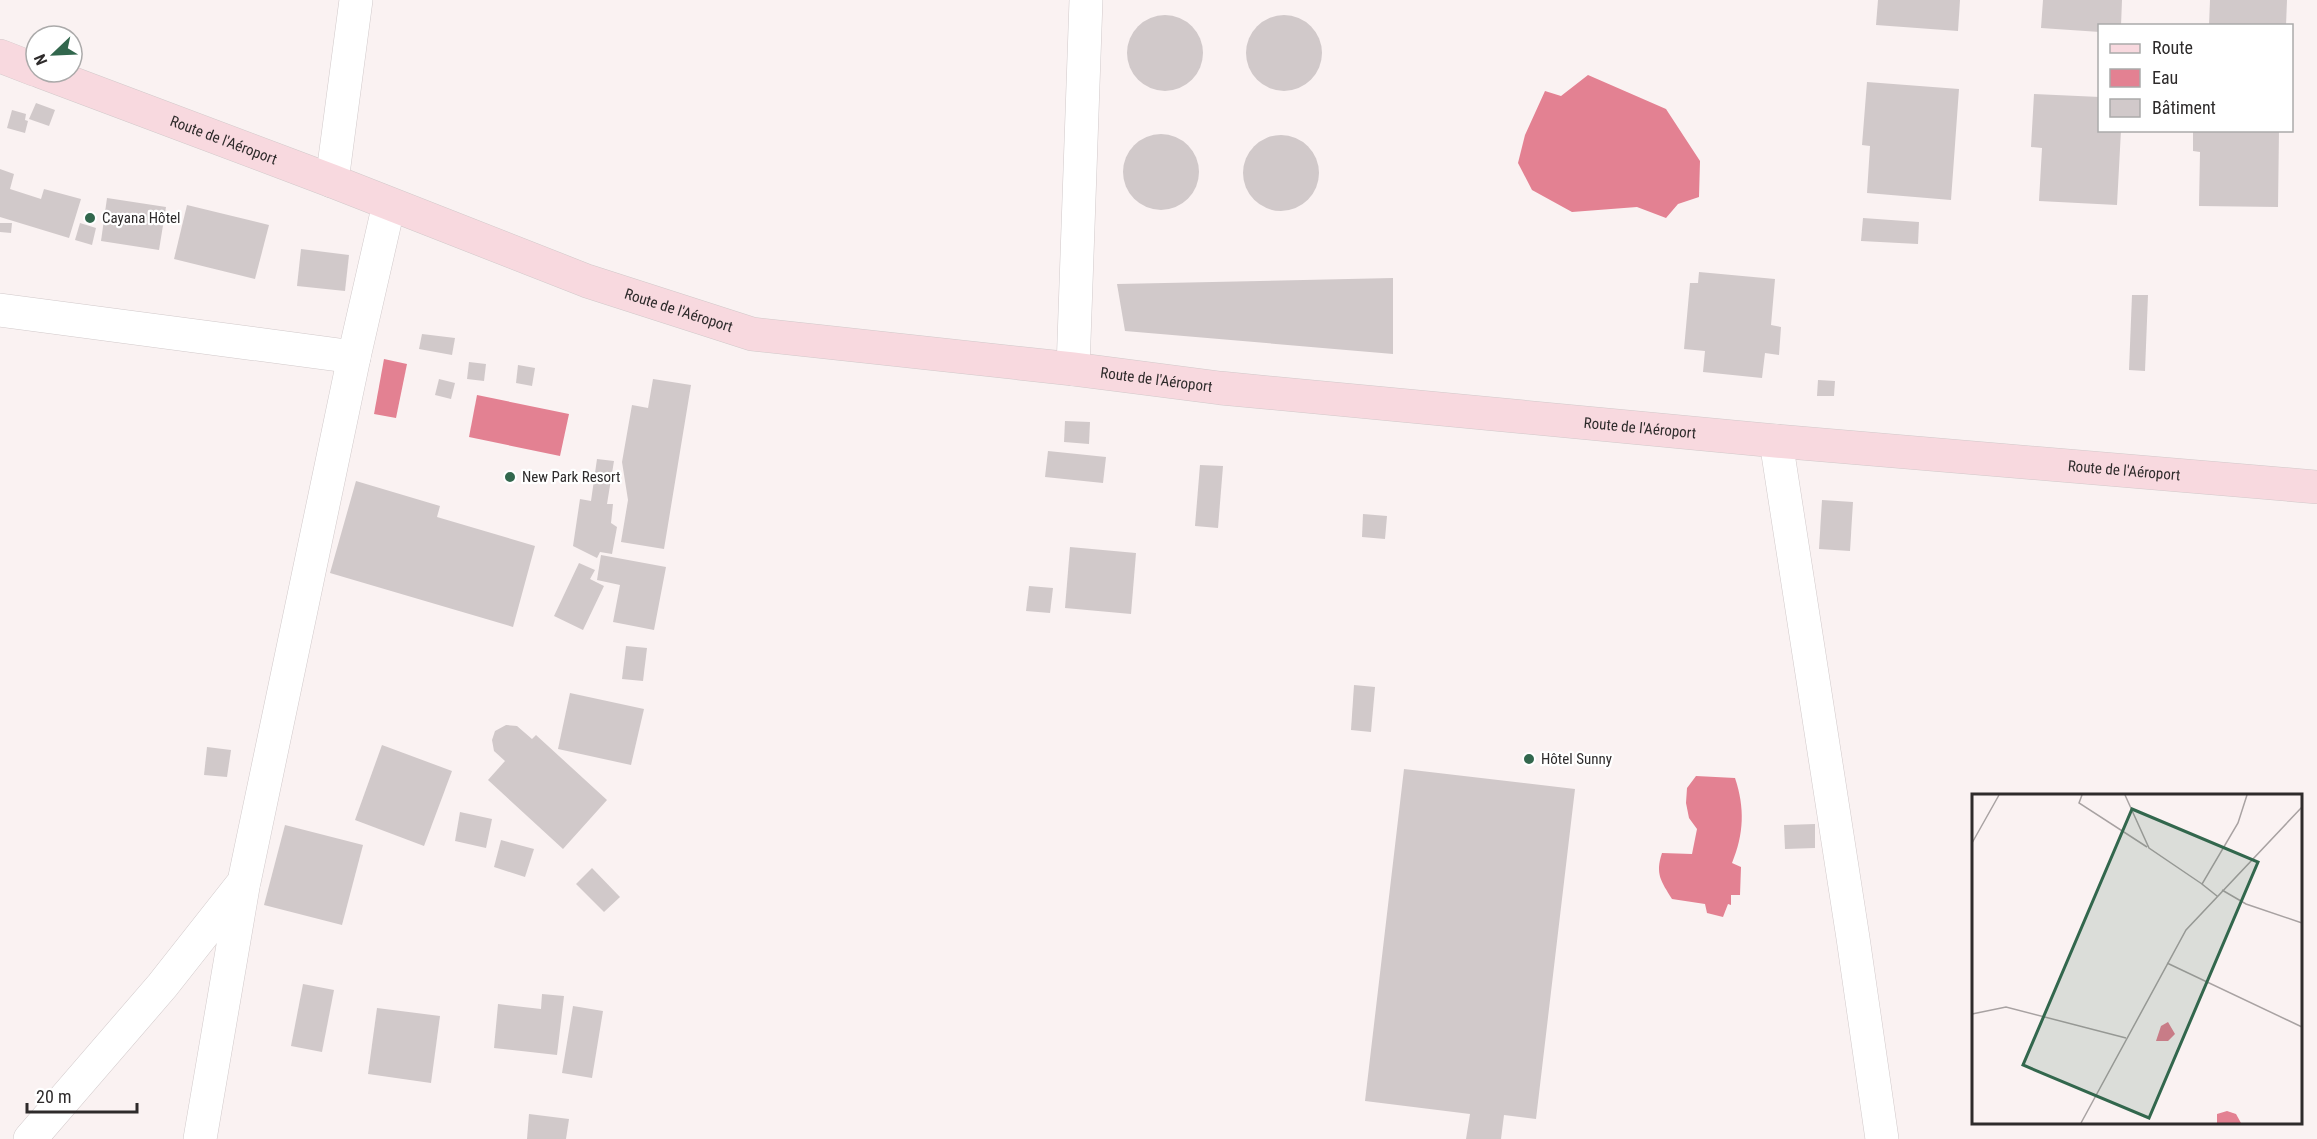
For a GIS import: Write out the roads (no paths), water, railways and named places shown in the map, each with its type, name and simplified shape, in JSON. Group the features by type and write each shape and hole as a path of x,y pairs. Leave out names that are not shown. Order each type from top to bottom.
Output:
{"main road":[{"path":"0,56 24,65"},
{"name":"Route de l'Aéroport","path":"74,84 332,181 587,281 752,334 1073,369 1220,388 1776,441 2317,487"}],"street":[{"path":"332,181 356,0"},
{"path":"1073,369 1086,0"},
{"path":"200,1139 244,882 354,357 389,204"},
{"path":"0,310 354,357"},
{"path":"1776,441 1882,1139"},
{"path":"30,1139 162,986 244,882"}],"water":[{"path":"1588,75 1666,109 1700,161 1699,197 1678,204 1666,218 1637,207 1572,212 1532,190 1518,163 1525,135 1545,91 1561,96"},
{"path":"384,359 407,364 396,418 374,414"},
{"path":"477,395 569,414 560,456 469,437"},
{"path":"1696,776 1735,778 1738,789 1742,821 1739,842 1732,863 1741,867 1740,895 1731,895 1731,905 1728,904 1723,917 1707,913 1705,904 1672,899 1659,872 1662,853 1692,854 1697,829 1689,818 1686,803 1687,788"}],"place":[{"name":"Cayana Hôtel","path":"90,218"},
{"name":"New Park Resort","path":"510,477"},
{"name":"Hôtel Sunny","path":"1529,759"}]}
